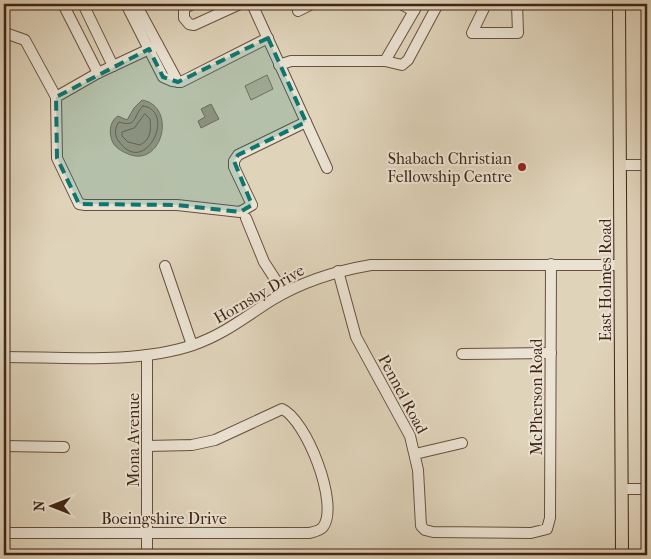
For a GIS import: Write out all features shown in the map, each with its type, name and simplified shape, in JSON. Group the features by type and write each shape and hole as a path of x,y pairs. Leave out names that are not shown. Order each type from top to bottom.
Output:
{"main road":[{"name":"East Holmes Road","path":"619,4 622,265 622,555"}],"street":[{"path":"63,4 98,73"},
{"path":"83,4 113,66"},
{"path":"126,4 136,24 152,47"},
{"path":"136,4 163,77 178,82 268,38"},
{"path":"193,4 184,8 184,18 189,24 194,25 240,4"},
{"path":"252,4 327,168"},
{"path":"298,11 312,4"},
{"path":"386,61 416,8 401,4"},
{"path":"279,65 291,61 386,61 402,65 408,60 438,4"},
{"path":"486,4 472,33 518,33 517,4"},
{"path":"5,32 25,40 56,97 57,158 79,204 85,206 177,205 240,212 252,205 234,167 234,162 238,155 306,122"},
{"path":"56,97 98,73 152,47"},
{"path":"621,165 647,165"},
{"path":"246,218 264,262 284,293"},
{"name":"Hornsby Drive","path":"4,357 146,355 192,345 220,334 301,284 338,271 387,264 622,265"},
{"name":"McPherson Road","path":"547,529 550,518 551,264"},
{"path":"165,266 192,345"},
{"name":"Pennel Road","path":"338,271 356,337 406,425 416,454 419,518 425,530 454,533 531,533 547,529"},
{"path":"462,354 551,354"},
{"name":"Mona Avenue","path":"146,355 148,446 147,555"},
{"name":"Boeingshire Drive","path":"4,533 309,533 322,528 326,517 322,476 310,444 293,415 288,411 282,409 274,411 239,430 207,442 192,445 148,446"},
{"path":"416,454 462,443"},
{"path":"4,446 64,447"},
{"path":"622,489 647,489"}],"highlighted area":[{"path":"268,38 306,122 238,155 234,161 252,205 240,212 177,205 79,204 57,158 56,97 149,49 163,77 178,82"}],"shaded area":[{"path":"267,75 273,89 251,100 245,86"}],"water":[{"path":"142,100 153,105 160,113 162,124 161,136 156,146 149,153 138,156 126,153 116,147 110,131 112,123 118,116 127,120 134,108"},
{"path":"211,104 219,119 201,128 198,121 205,117 201,109"}],"place":[{"name":"Shabach Christian Fellowship Centre","path":"522,167"}]}
